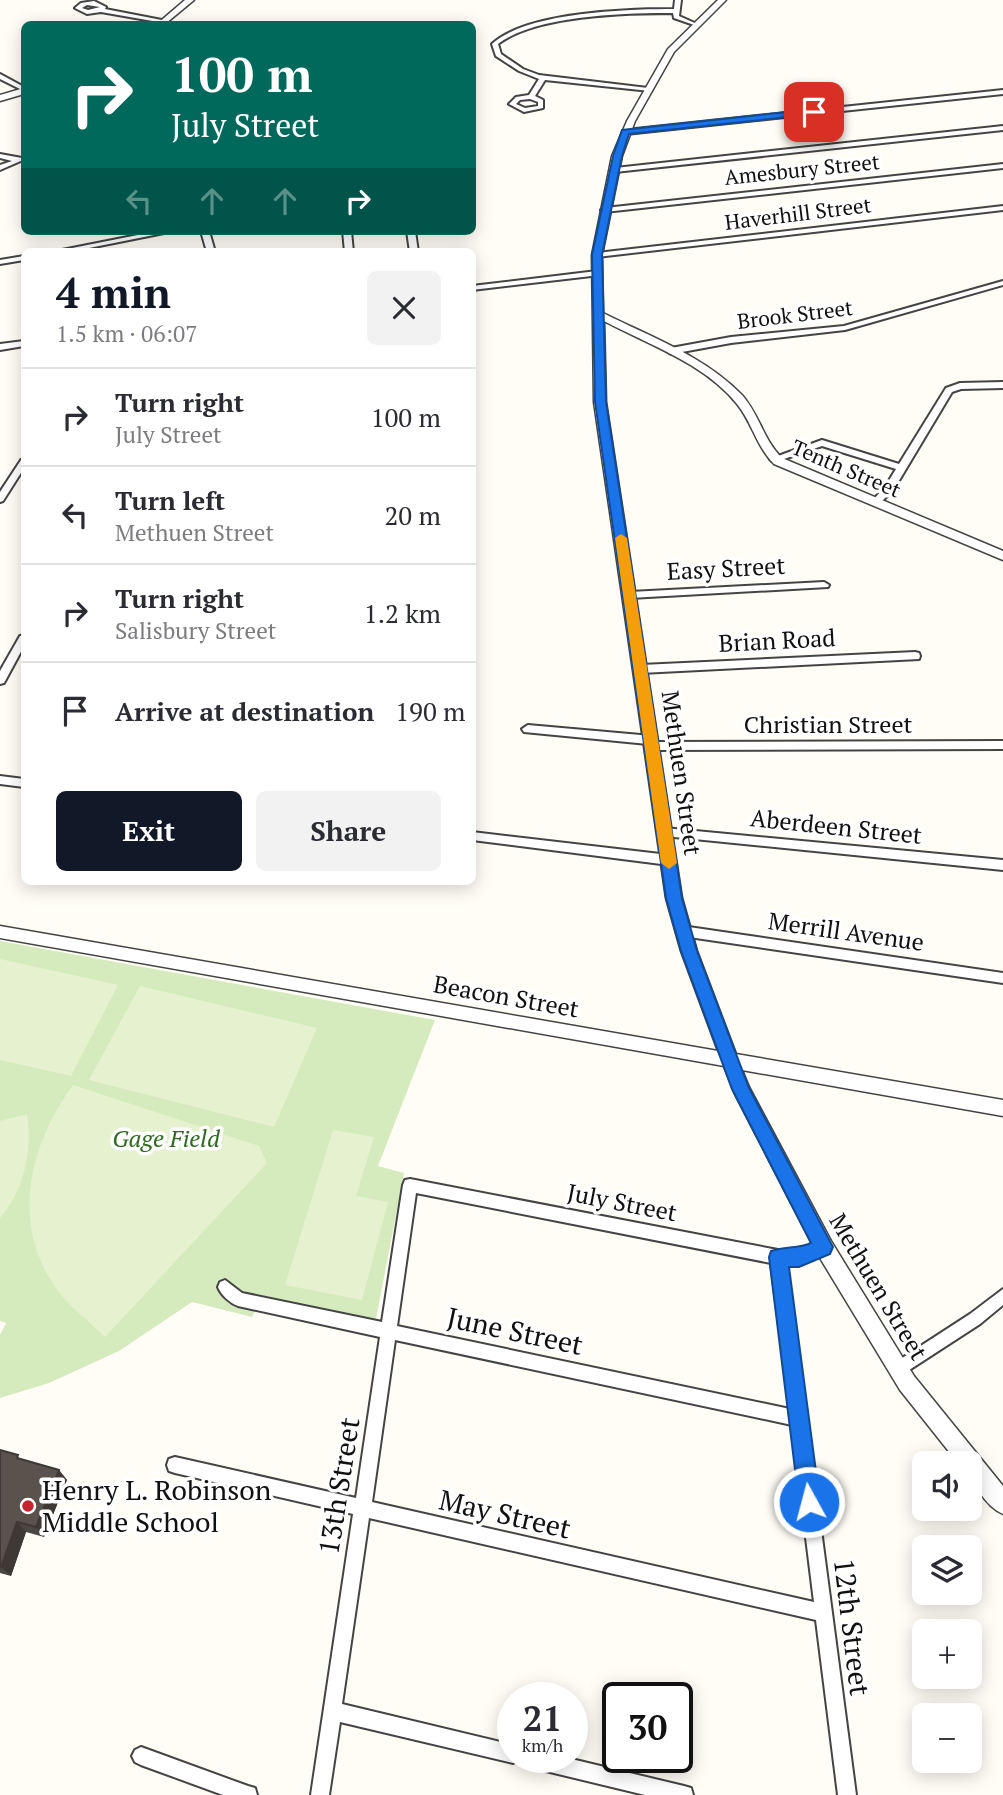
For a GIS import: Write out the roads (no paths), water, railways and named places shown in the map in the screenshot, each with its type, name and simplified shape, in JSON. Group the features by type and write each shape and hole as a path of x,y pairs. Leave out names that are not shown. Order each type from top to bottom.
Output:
{"street":[{"path":"164,21 190,0"},
{"path":"678,0 675,11 677,19 695,26"},
{"name":"Methuen Street","path":"722,0 671,51 626,132 605,210 597,255 600,402 674,898 682,931 741,1089 824,1247 898,1368 1003,1503"},
{"path":"101,10 153,21"},
{"path":"648,90 543,78 525,72 498,55 494,48 496,42 513,32 569,19 675,11"},
{"path":"0,76 21,88"},
{"path":"531,97 543,78"},
{"path":"0,98 21,91"},
{"path":"626,132 1003,92"},
{"path":"615,170 1003,128"},
{"path":"0,156 19,160 0,168"},
{"name":"Amesbury Street","path":"605,210 1003,166"},
{"name":"Haverhill Street","path":"597,255 1003,208"},
{"path":"79,248 148,235"},
{"path":"0,262 21,258"},
{"path":"476,288 597,273"},
{"name":"Brook Street","path":"671,351 730,340 845,328 1003,283"},
{"name":"Tenth Street","path":"599,315 714,376 739,398 766,449 775,459 1003,556"},
{"path":"0,347 21,344"},
{"path":"876,502 889,489 949,390 967,386 1003,385"},
{"path":"775,459 819,443 845,448 902,468"},
{"path":"0,499 21,467"},
{"name":"Easy Street","path":"629,595 824,585"},
{"path":"0,680 21,643"},
{"name":"Brian Road","path":"641,669 915,656"},
{"name":"Christian Street","path":"528,729 652,743 1003,745"},
{"path":"0,780 21,783"},
{"name":"Aberdeen Street","path":"664,832 1003,865"},
{"path":"476,836 668,860"},
{"name":"Merrill Avenue","path":"682,931 1003,978"},
{"name":"Beacon Street","path":"0,932 1003,1108"},
{"name":"July Street","path":"410,1185 778,1257 799,1258 824,1247"},
{"name":"13th Street","path":"320,1795 410,1185"},
{"name":"12th Street","path":"778,1257 847,1795"},
{"name":"June Street","path":"225,1287 238,1299 799,1419"},
{"path":"898,1368 975,1319 1003,1296"},
{"name":"May Street","path":"174,1465 824,1613"},
{"path":"332,1711 497,1750"},
{"path":"141,1756 248,1795"},
{"path":"588,1772 684,1795"}],"place":[{"name":"Henry L. Robinson Middle School","path":"28,1506"}],"park label":[{"name":"Gage Field","path":"166,1139"}]}
